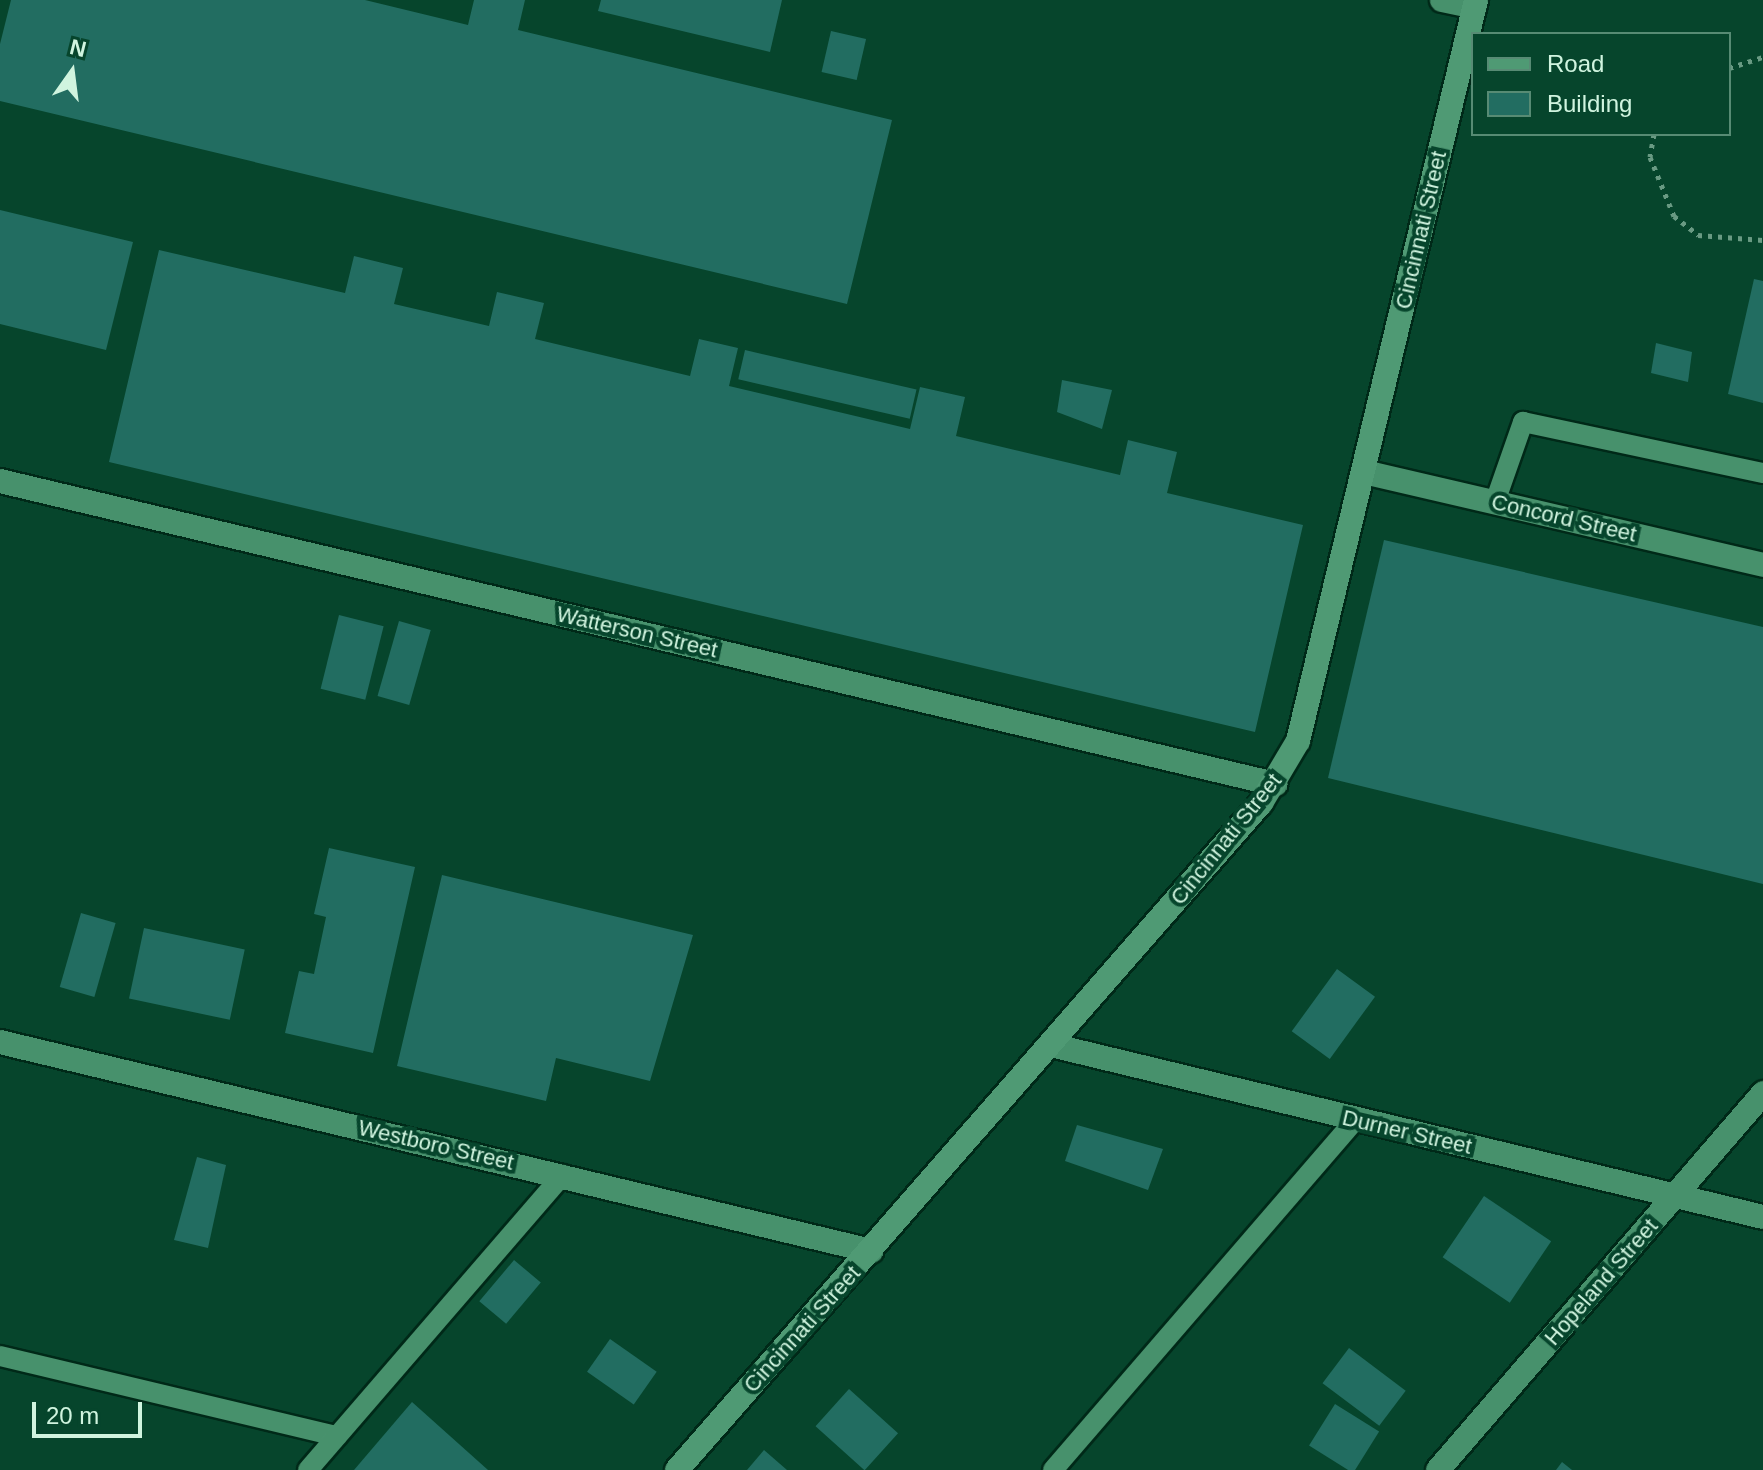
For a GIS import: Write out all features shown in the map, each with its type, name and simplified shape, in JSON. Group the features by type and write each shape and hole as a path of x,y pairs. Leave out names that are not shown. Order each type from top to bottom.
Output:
{"street":[{"path":"1442,0 1475,4"},
{"name":"Cincinnati Street","path":"677,1470 1051,1045 1275,784 1310,710 1475,4"},
{"name":"Concord Street","path":"1364,472 1763,565"},
{"name":"Watterson Street","path":"0,481 1275,784"},
{"name":"Westboro Street","path":"0,1042 871,1251"},
{"name":"Durner Street","path":"1051,1045 1763,1217"},
{"name":"Hopeland Street","path":"1438,1470 1763,1093"}],"lane":[{"path":"1495,502 1523,422 1763,473"},
{"path":"1053,1470 1355,1120"},
{"path":"308,1470 563,1175"},
{"path":"0,1356 337,1436"}],"path":[{"path":"1731,67 1763,57"},
{"path":"1654,136 1650,157 1674,216 1698,235 1763,240"}],"building":[{"path":"11,0 365,0 468,25 474,0 525,0 518,30 892,120 847,304 0,101 0,44"},
{"path":"601,0 782,0 770,52 598,11"},
{"path":"831,31 866,39 857,80 822,72"},
{"path":"0,210 133,242 106,350 0,324"},
{"path":"159,250 345,293 354,256 403,268 394,304 489,326 497,292 544,303 535,339 690,376 699,339 738,348 729,386 910,429 920,387 965,397 956,436 1120,475 1128,440 1177,452 1167,493 1303,525 1255,732 109,462"},
{"path":"1754,279 1763,281 1763,403 1728,394"},
{"path":"1656,343 1692,352 1688,382 1651,373"},
{"path":"745,350 916,390 910,419 738,379"},
{"path":"1062,380 1112,390 1102,429 1057,412"},
{"path":"1384,540 1763,627 1763,884 1328,778"},
{"path":"339,615 384,626 365,700 321,689"},
{"path":"399,621 431,630 409,705 378,696"},
{"path":"329,848 415,867 373,1053 285,1033 299,971 314,974 326,917 314,914"},
{"path":"442,875 693,935 650,1081 556,1058 546,1101 397,1066"},
{"path":"81,913 116,923 94,997 60,987"},
{"path":"144,928 245,949 230,1020 129,998"},
{"path":"1337,969 1375,997 1330,1059 1292,1031"},
{"path":"1077,1125 1163,1149 1148,1190 1065,1161"},
{"path":"197,1157 226,1165 208,1248 174,1240"},
{"path":"1484,1196 1551,1241 1510,1303 1443,1257"},
{"path":"514,1260 541,1282 506,1324 479,1301"},
{"path":"610,1339 657,1372 634,1404 587,1372"},
{"path":"1349,1348 1406,1391 1379,1426 1323,1383"},
{"path":"849,1389 898,1433 864,1470 816,1426"},
{"path":"412,1402 488,1470 354,1470"},
{"path":"1335,1404 1379,1432 1355,1470 1348,1470 1309,1446"},
{"path":"764,1450 787,1470 747,1470"},
{"path":"1562,1462 1572,1470 1556,1470"}]}
